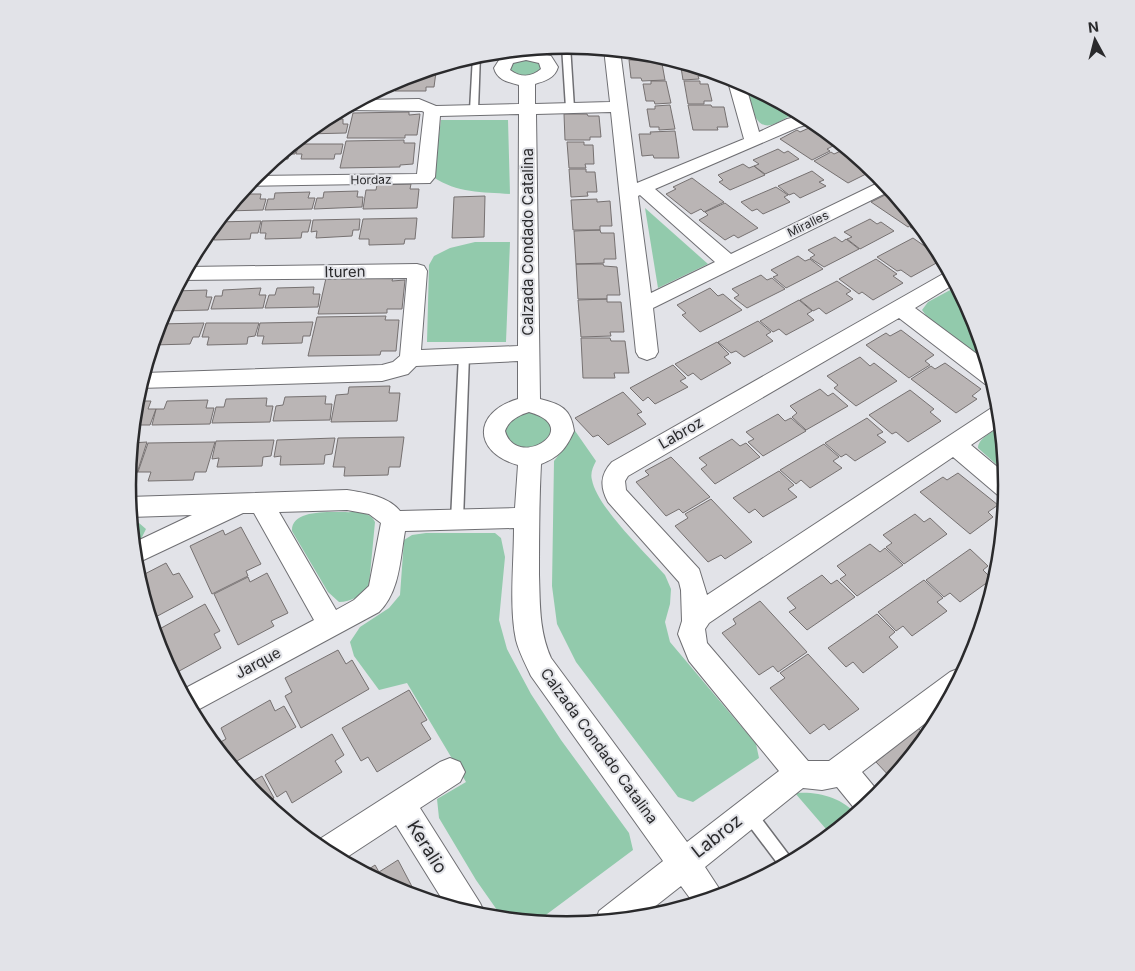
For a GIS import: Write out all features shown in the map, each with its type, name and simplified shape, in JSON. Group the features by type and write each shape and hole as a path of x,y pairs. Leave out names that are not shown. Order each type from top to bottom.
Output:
{"street":[{"path":"512,57 503,64 502,68 508,76 526,80 545,75 550,67 545,60 535,55"},
{"path":"613,56 619,107 636,190 642,305 647,352"},
{"name":"Calzada Condado Catalina","path":"526,80 530,404"},
{"path":"738,89 753,141"},
{"path":"366,104 419,104 428,107 432,111 619,107"},
{"name":"Hordaz","path":"260,182 424,179 432,111"},
{"path":"636,190 798,122"},
{"name":"Miralles","path":"642,305 881,189"},
{"path":"636,190 729,263"},
{"name":"Ituren","path":"192,274 417,271 410,359"},
{"name":"Labroz","path":"683,863 799,773 698,652 691,634 694,619 692,582 616,495 614,489 615,474 620,469 947,280"},
{"path":"900,308 984,371"},
{"path":"148,381 382,373 400,368 410,359 529,353"},
{"path":"530,404 540,406 557,414 562,421 563,429 562,437 550,451 530,457 514,454 501,446 495,431 497,422 509,409 530,404"},
{"path":"694,619 994,418"},
{"path":"955,445 999,482"},
{"name":"Calzada Condado Catalina","path":"530,457 526,518 527,622 530,642 541,667 706,894"},
{"path":"137,507 347,500 379,507 386,511 394,521 526,518"},
{"path":"141,551 251,503"},
{"path":"251,503 330,624"},
{"name":"Jarque","path":"193,698 330,624 350,616 368,604 379,593 394,521"},
{"path":"799,773 829,776 855,761 946,691"},
{"path":"840,769 865,798"},
{"name":"Keralio","path":"334,848 450,772"},
{"name":"Keralio","path":"401,805 463,905"},
{"path":"623,914 683,863"}],"lane":[{"path":"567,54 570,108"},
{"path":"474,110 477,63"},
{"path":"457,520 464,355"},
{"path":"748,812 783,859"}],"green space":[{"path":"529,58 544,66 539,74 521,77 508,70 510,63"},
{"path":"748,94 790,116 774,124 767,125 757,119"},
{"path":"441,120 508,120 510,194 461,189 433,177"},
{"path":"645,208 708,264 658,288"},
{"path":"475,242 510,242 506,342 427,342 429,265 434,256 450,248"},
{"path":"952,289 966,320 979,356 928,318 922,310 928,302"},
{"path":"525,410 553,420 553,439 539,446 527,449 510,442 504,435 506,422"},
{"path":"573,428 596,461 591,477 603,503 623,529 665,575 671,589 670,604 665,622 670,642 756,744 759,758 693,802 678,797 576,662 557,624 552,586 554,461 571,439"},
{"path":"996,430 998,466 978,448 983,438"},
{"path":"327,512 354,512 369,515 375,522 369,585 356,597 348,601 339,602 328,592 292,531 294,523 299,518 307,515"},
{"path":"138,523 146,529 139,540"},
{"path":"426,533 495,533 501,538 505,557 499,620 507,649 531,694 561,740 629,833 633,850 544,916 498,912 476,880 439,818 437,799 466,782 407,683 379,690 354,656 350,642 360,627 389,608 400,595 404,540 412,535"},
{"path":"795,793 829,796 852,810 827,830"}],"building":[{"path":"629,60 662,64 665,80 642,81 641,78 631,78"},
{"path":"681,69 703,76 698,76 699,79 683,80"},
{"path":"436,75 434,87 426,87 426,91 395,91"},
{"path":"651,81 666,81 671,103 655,104 654,101 646,101 643,84 651,84"},
{"path":"684,81 700,81 700,84 708,84 712,101 704,101 704,104 688,104"},
{"path":"670,105 675,129 659,130 659,127 650,127 647,109 655,109 655,106"},
{"path":"688,105 724,107 728,127 717,127 718,130 693,130"},
{"path":"409,112 409,115 420,114 417,135 405,135 405,138 347,138 353,113"},
{"path":"564,114 599,116 601,137 590,137 590,140 565,140"},
{"path":"343,119 343,124 348,124 346,133 318,134 328,127"},
{"path":"809,128 833,146 827,149 830,151 812,160 780,139 797,130 800,132"},
{"path":"675,131 679,158 654,158 653,155 642,156 639,134"},
{"path":"404,140 404,143 415,143 413,164 400,165 400,167 340,168 346,141"},
{"path":"567,142 584,142 584,145 593,145 594,164 585,164 586,168 569,168"},
{"path":"304,144 343,144 341,154 335,154 334,159 301,159 302,154 296,154 297,149"},
{"path":"778,149 784,153 788,151 799,159 765,174 754,166 759,164 753,160"},
{"path":"840,151 866,174 848,183 814,161 831,152 834,154"},
{"path":"743,164 749,168 754,166 765,175 730,190 719,182 723,180 718,175"},
{"path":"569,169 586,169 586,172 595,172 597,192 587,192 588,196 571,197"},
{"path":"812,171 824,180 819,182 826,186 800,198 794,193 789,195 778,186"},
{"path":"692,178 724,202 704,212 701,209 691,214 666,194 676,189 673,187"},
{"path":"411,184 410,189 419,189 417,208 363,209 366,190 376,190 377,185"},
{"path":"776,187 788,195 784,197 790,202 763,214 757,209 752,211 741,202"},
{"path":"358,191 357,197 363,197 362,207 314,209 317,198 323,198 324,192"},
{"path":"310,192 308,198 315,198 312,209 265,210 268,199 274,199 275,193"},
{"path":"249,194 261,194 260,199 266,199 263,210 235,211"},
{"path":"886,194 911,225 908,227 871,202"},
{"path":"485,196 484,237 452,238 454,197"},
{"path":"597,199 597,202 610,201 612,226 600,226 600,230 573,230 571,200"},
{"path":"725,203 758,228 738,238 734,235 725,240 699,220 708,215 705,212"},
{"path":"417,218 415,239 405,239 404,244 369,245 369,239 359,239 363,219"},
{"path":"360,219 359,230 353,230 352,236 316,238 317,231 311,232 313,220"},
{"path":"870,219 877,224 881,222 894,231 860,249 847,239 852,237 844,232"},
{"path":"311,220 308,232 302,232 301,238 265,239 266,233 260,233 262,221"},
{"path":"261,221 258,233 251,233 250,239 214,240 226,222"},
{"path":"600,230 601,233 614,233 616,259 604,259 604,263 576,264 574,231"},
{"path":"835,237 842,242 846,239 859,249 824,267 810,258 815,255 808,250"},
{"path":"913,238 927,248 937,263 911,277 901,270 897,271 877,257"},
{"path":"798,256 805,261 810,259 823,269 786,288 773,277 778,275 771,270"},
{"path":"876,259 897,274 893,276 903,283 873,300 862,292 859,294 839,279"},
{"path":"576,264 603,264 604,266 617,267 620,295 607,295 607,299 578,299"},
{"path":"761,275 767,280 772,278 785,289 747,308 734,298 739,295 732,289"},
{"path":"393,277 392,281 405,280 402,309 387,309 387,313 318,314 326,278"},
{"path":"837,281 851,291 846,294 853,299 826,314 819,308 813,311 800,300"},
{"path":"314,287 313,294 320,294 318,307 265,308 269,295 275,295 277,288"},
{"path":"261,288 259,295 266,295 263,308 211,309 215,296 222,296 223,290"},
{"path":"710,288 718,296 723,294 742,310 700,332 682,315 686,313 677,305"},
{"path":"207,290 206,297 212,297 208,310 173,311 182,291"},
{"path":"607,299 607,302 621,302 624,332 610,332 611,336 581,337 578,300"},
{"path":"799,300 812,311 807,314 814,320 786,335 779,329 773,332 760,321"},
{"path":"386,316 385,320 399,320 396,351 381,351 380,355 308,356 317,317"},
{"path":"758,321 771,332 766,335 773,341 744,357 736,351 731,353 718,342"},
{"path":"313,322 310,336 303,336 302,343 262,344 264,336 257,336 260,323"},
{"path":"204,323 199,337 193,337 190,344 160,345 168,324"},
{"path":"206,323 259,323 255,336 248,337 247,344 207,345 209,337 202,337"},
{"path":"901,330 934,355 925,361 930,365 909,378 866,345 886,333 890,336"},
{"path":"581,338 610,338 611,341 625,341 629,373 614,373 615,378 583,378"},
{"path":"717,342 729,354 724,357 731,363 701,380 693,373 688,376 675,364"},
{"path":"860,357 870,366 874,363 897,381 856,406 834,388 838,385 827,376"},
{"path":"945,363 981,389 972,396 977,399 956,413 911,379 931,366 935,369"},
{"path":"673,365 686,378 680,381 688,387 655,404 648,397 643,401 630,388"},
{"path":"390,386 389,393 400,393 397,421 331,422 336,395 348,394 349,387"},
{"path":"820,389 828,396 833,393 848,406 806,430 792,417 797,413 790,406"},
{"path":"910,390 934,409 930,412 941,421 908,442 896,432 892,434 869,415"},
{"path":"623,392 642,412 637,414 646,424 608,445 598,435 593,437 575,418"},
{"path":"326,396 325,404 332,404 330,420 273,421 276,406 283,405 285,397"},
{"path":"267,398 266,406 273,406 270,422 212,423 216,407 224,407 226,399"},
{"path":"208,400 206,408 214,408 210,424 152,425 156,409 164,409 167,401"},
{"path":"144,401 151,401 148,409 156,409 150,425 140,425"},
{"path":"778,414 785,421 791,418 806,431 763,456 748,442 754,439 746,432"},
{"path":"867,418 883,432 877,435 886,442 855,461 846,454 841,457 825,443"},
{"path":"404,437 400,467 389,467 388,475 344,476 345,467 333,467 338,438"},
{"path":"335,438 332,454 325,455 324,464 280,465 281,456 274,457 277,440"},
{"path":"732,439 740,446 746,443 760,457 715,484 701,469 707,465 699,458"},
{"path":"274,440 271,456 263,457 262,466 217,467 219,458 212,459 216,441"},
{"path":"147,442 136,473 137,457 138,443"},
{"path":"215,442 206,472 195,472 193,480 148,481 151,472 138,472 148,443"},
{"path":"824,444 839,457 833,461 842,468 810,488 801,480 796,484 780,470"},
{"path":"671,457 710,497 683,513 679,509 666,516 636,482 649,475 645,471"},
{"path":"779,471 794,485 788,489 797,497 763,517 755,509 749,513 733,498"},
{"path":"958,473 998,505 988,512 993,517 970,534 920,492 943,477 947,480"},
{"path":"711,499 752,542 725,559 721,555 708,562 675,526 688,518 685,514"},
{"path":"915,514 924,522 930,518 947,534 904,564 886,547 892,543 883,535"},
{"path":"241,527 261,564 246,571 248,576 212,594 190,546 223,530 225,535"},
{"path":"870,544 880,552 885,548 903,565 857,596 840,579 846,575 837,566"},
{"path":"970,549 988,566 983,570 990,577 988,582 960,602 950,593 944,597 926,580"},
{"path":"166,563 173,575 179,573 193,597 157,617 145,574"},
{"path":"267,573 288,613 271,621 274,626 238,645 214,594 248,577 250,582"},
{"path":"822,575 831,584 837,580 855,597 807,630 789,612 796,608 787,598"},
{"path":"924,580 943,598 937,602 947,611 912,636 903,626 896,631 878,612"},
{"path":"760,601 807,652 778,672 773,666 759,675 722,633 736,624 733,619"},
{"path":"205,604 220,631 214,634 221,648 178,672 161,628"},
{"path":"877,614 895,632 889,637 898,647 863,673 853,662 846,667 828,648"},
{"path":"338,650 346,664 352,660 369,689 301,728 285,696 292,692 285,678"},
{"path":"808,654 859,709 829,730 824,724 810,734 770,688 785,678 780,673"},
{"path":"409,690 427,720 421,723 431,739 377,772 368,757 361,761 342,728"},
{"path":"270,700 275,711 284,706 296,727 236,762 221,742 226,739 221,728"},
{"path":"918,728 921,731 888,775 876,762"},
{"path":"332,734 344,755 335,761 342,772 292,803 286,791 277,797 265,775"},
{"path":"262,776 274,798 272,800 253,781"},
{"path":"398,860 413,888 369,869 375,865 379,872"}]}
